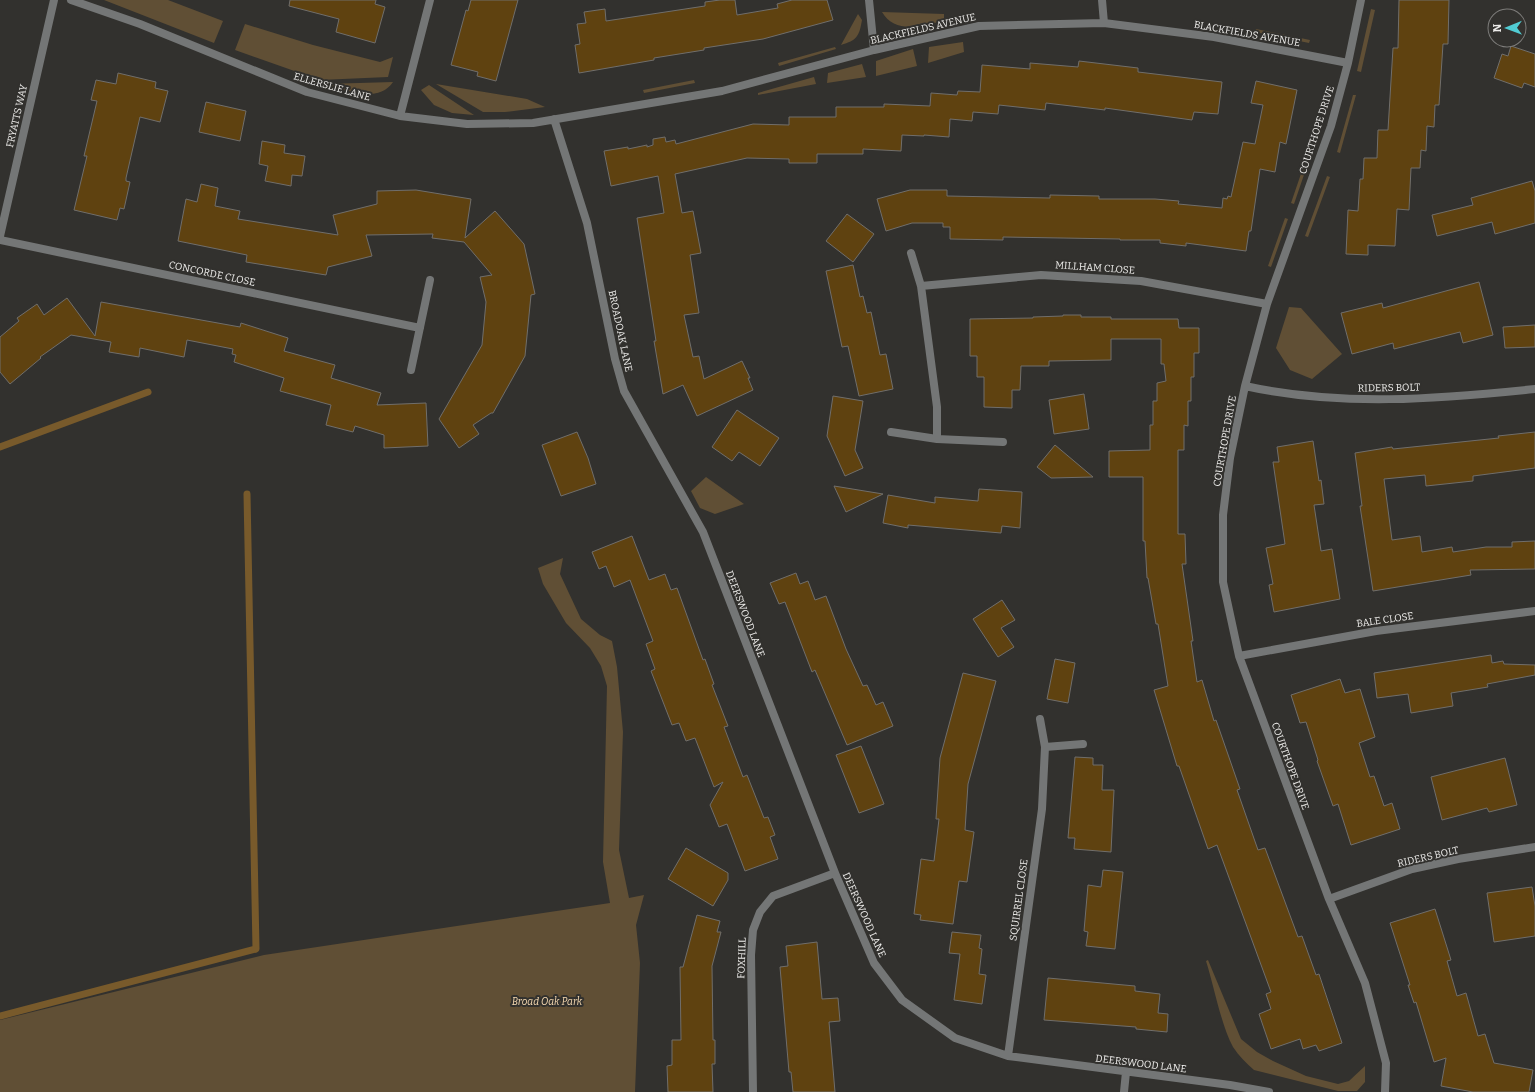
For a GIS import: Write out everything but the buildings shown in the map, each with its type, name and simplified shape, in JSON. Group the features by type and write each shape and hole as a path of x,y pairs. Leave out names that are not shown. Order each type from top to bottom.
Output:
{"street":[{"name":"FRYATTS WAY","path":"0,236 54,0"},
{"name":"ELLERSLIE LANE","path":"71,0 140,24 306,92 400,116 467,124 533,123 554,119"},
{"path":"400,116 430,0"},
{"path":"868,0 874,50"},
{"path":"1102,0 1104,23"},
{"name":"COURTHOPE DRIVE","path":"1361,0 1348,63 1331,126 1267,304 1245,386 1230,458 1223,515 1223,582 1239,656 1329,899 1365,983 1386,1063 1385,1092"},
{"name":"BLACKFIELDS AVENUE","path":"554,119 722,91 874,50 979,26 1104,23 1214,37 1348,63"},
{"name":"BROADOAK LANE","path":"554,119 587,223 615,359 624,391 703,532"},
{"name":"CONCORDE CLOSE","path":"0,240 420,328"},
{"path":"911,253 921,286 937,407 937,439"},
{"name":"MILLHAM CLOSE","path":"921,286 1041,275 1141,281 1267,304"},
{"path":"411,370 430,280"},
{"name":"RIDERS BOLT","path":"1245,386 1271,392 1364,400 1484,395 1535,389"},
{"path":"891,432 937,439 1003,442"},
{"name":"DEERSWOOD LANE","path":"703,532 835,873 874,963 902,1000 956,1038 1008,1056 1230,1085 1268,1092"},
{"name":"BALE CLOSE","path":"1239,656 1376,631 1535,612"},
{"name":"SQUIRREL CLOSE","path":"1008,1056 1042,809 1045,747 1040,719"},
{"path":"1045,747 1083,744"},
{"name":"RIDERS BOLT","path":"1329,899 1412,869 1458,859 1535,847"},
{"name":"FOXHILL","path":"753,1092 751,955 753,930 760,912 773,896 835,873"},
{"path":"1124,1092 1126,1072"}],"green space":[{"path":"104,0 168,0 223,21 214,43"},
{"path":"1371,9 1375,10 1361,72 1357,71"},
{"path":"882,12 944,14 944,21 919,26 902,26 894,24"},
{"path":"858,14 862,20 858,34 851,41 841,45"},
{"path":"245,24 313,45 380,62 393,57 388,77 320,80 235,50"},
{"path":"1256,29 1310,40 1309,43 1255,32"},
{"path":"963,42 964,52 928,63 929,47"},
{"path":"835,47 836,49 779,66 778,63"},
{"path":"913,49 917,66 876,76 876,61"},
{"path":"862,64 866,77 827,83 828,73"},
{"path":"814,77 816,84 758,95 758,93"},
{"path":"694,80 695,83 644,93 643,90"},
{"path":"393,82 387,89 379,93 370,94 361,94 342,90 325,84"},
{"path":"436,84 527,99 545,107 505,112 483,112"},
{"path":"429,85 474,115 452,113 434,105 421,90"},
{"path":"1353,95 1356,95 1340,153 1337,152"},
{"path":"1304,165 1307,166 1294,204 1291,203"},
{"path":"1327,176 1330,177 1308,237 1305,236"},
{"path":"1285,218 1288,219 1271,267 1268,266"},
{"path":"1289,307 1301,308 1342,354 1312,379 1290,370 1276,348"},
{"path":"706,477 744,504 715,514 700,508 691,491"},
{"name":"Broad Oak Park","path":"563,558 560,574 581,619 600,635 612,641 617,667 623,732 619,850 629,898 644,895 636,925 640,963 635,1092 0,1092 0,1020 264,955 610,903 603,862 607,686 601,666 590,648 566,623 543,584 538,568"},
{"path":"1208,960 1241,1039 1257,1052 1306,1076 1338,1084 1349,1081 1365,1066 1365,1082 1357,1091 1338,1091 1254,1070 1245,1062 1233,1047 1229,1038 1221,1017 1206,961"}],"waterway":[{"path":"0,447 148,392"},
{"path":"0,1016 256,949 247,494"}]}
